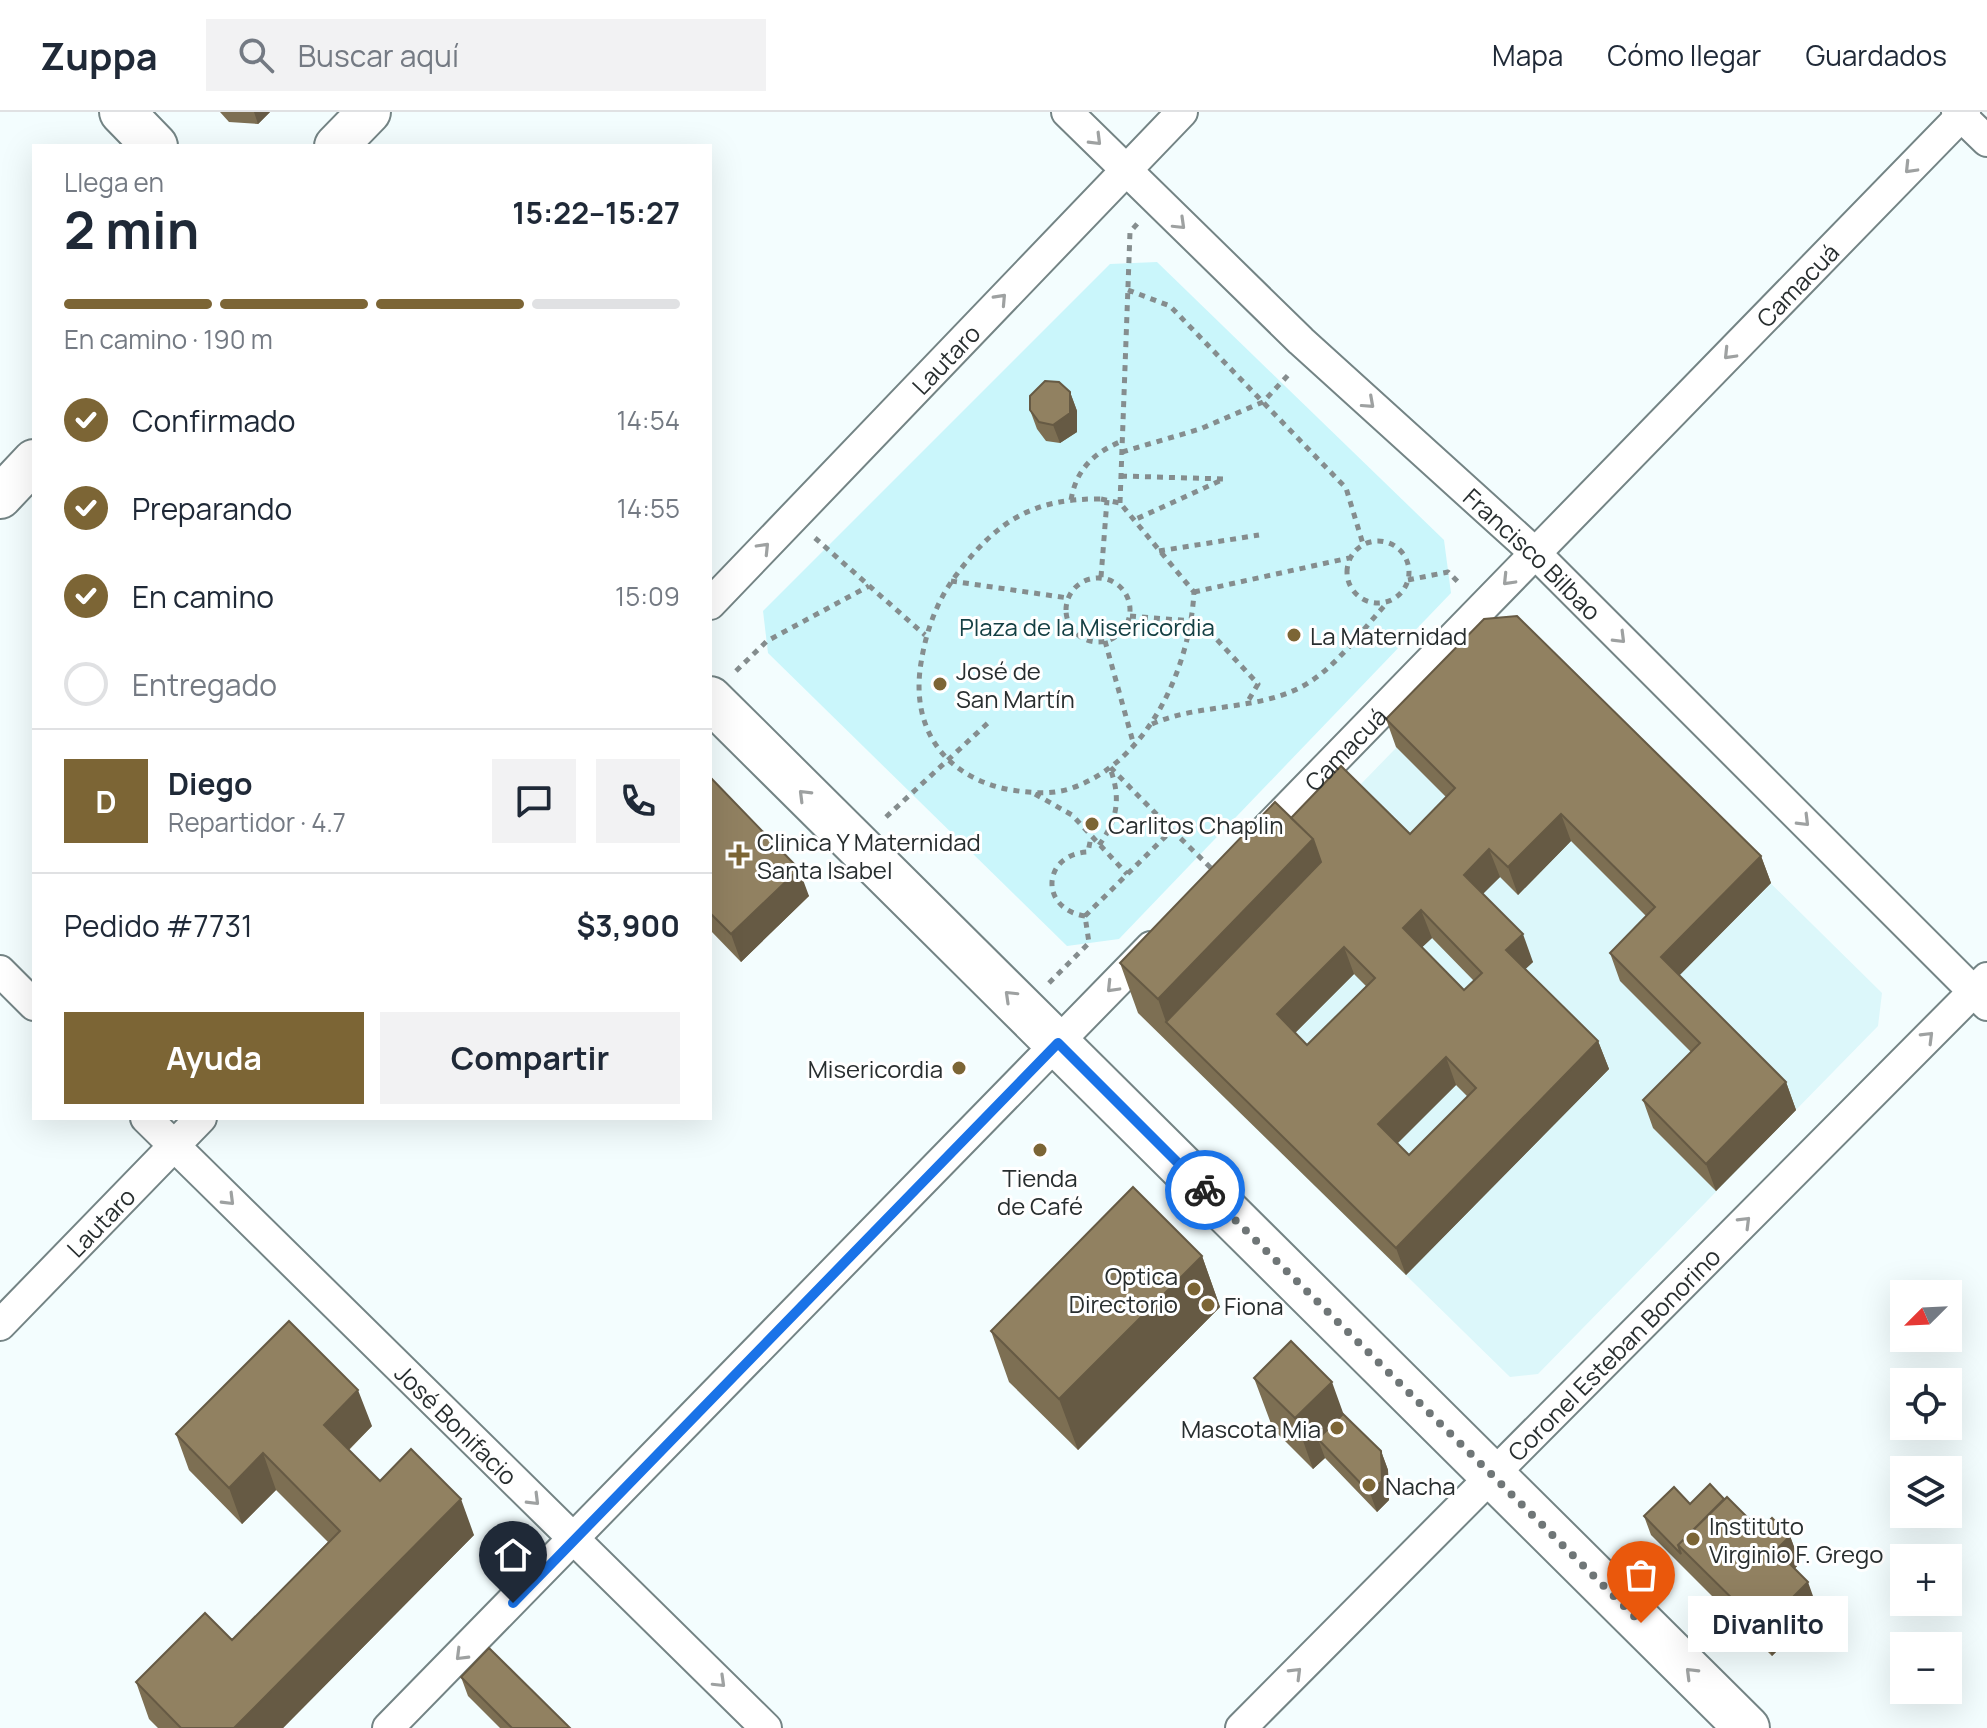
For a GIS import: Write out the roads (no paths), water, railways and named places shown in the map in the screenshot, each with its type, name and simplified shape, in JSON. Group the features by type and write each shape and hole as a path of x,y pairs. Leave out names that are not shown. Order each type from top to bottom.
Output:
{"main road":[{"path":"122,112 153,144"},
{"path":"338,144 369,112"},
{"path":"0,497 32,463"},
{"path":"712,701 1747,1728"}],"street":[{"name":"Francisco Bilbao","path":"1067,112 1311,350 1535,553 1982,992"},
{"name":"Lautaro","path":"712,602 1182,112"},
{"path":"1961,113 1987,141"},
{"name":"Camacuá","path":"1220,877 1961,113"},
{"path":"388,1728 1176,922"},
{"path":"0,971 32,1003"},
{"name":"Coronel Esteban Bonorino","path":"1241,1728 1982,992"},
{"name":"José Bonifacio","path":"148,1120 766,1728"},
{"name":"Lautaro","path":"0,1325 199,1120"}],"place":[{"name":"La Maternidad","path":"1294,635"},
{"name":"José de San Martín","path":"940,684"},
{"name":"Carlitos Chaplin","path":"1092,824"},
{"name":"Clinica Y Maternidad Santa Isabel","path":"739,855"},
{"name":"Misericordia","path":"959,1068"},
{"name":"Tienda de Café","path":"1040,1150"},
{"name":"Optica Directorio","path":"1194,1289"},
{"name":"Fiona","path":"1208,1305"},
{"name":"Mascota Mia","path":"1337,1428"},
{"name":"Nacha","path":"1369,1485"},
{"name":"Instituto Virginio F. Grego","path":"1693,1539"},
{"name":"Divanlito","path":"1641,1623"}],"park label":[{"name":"Plaza de la Misericordia","path":"1087,626"}]}
